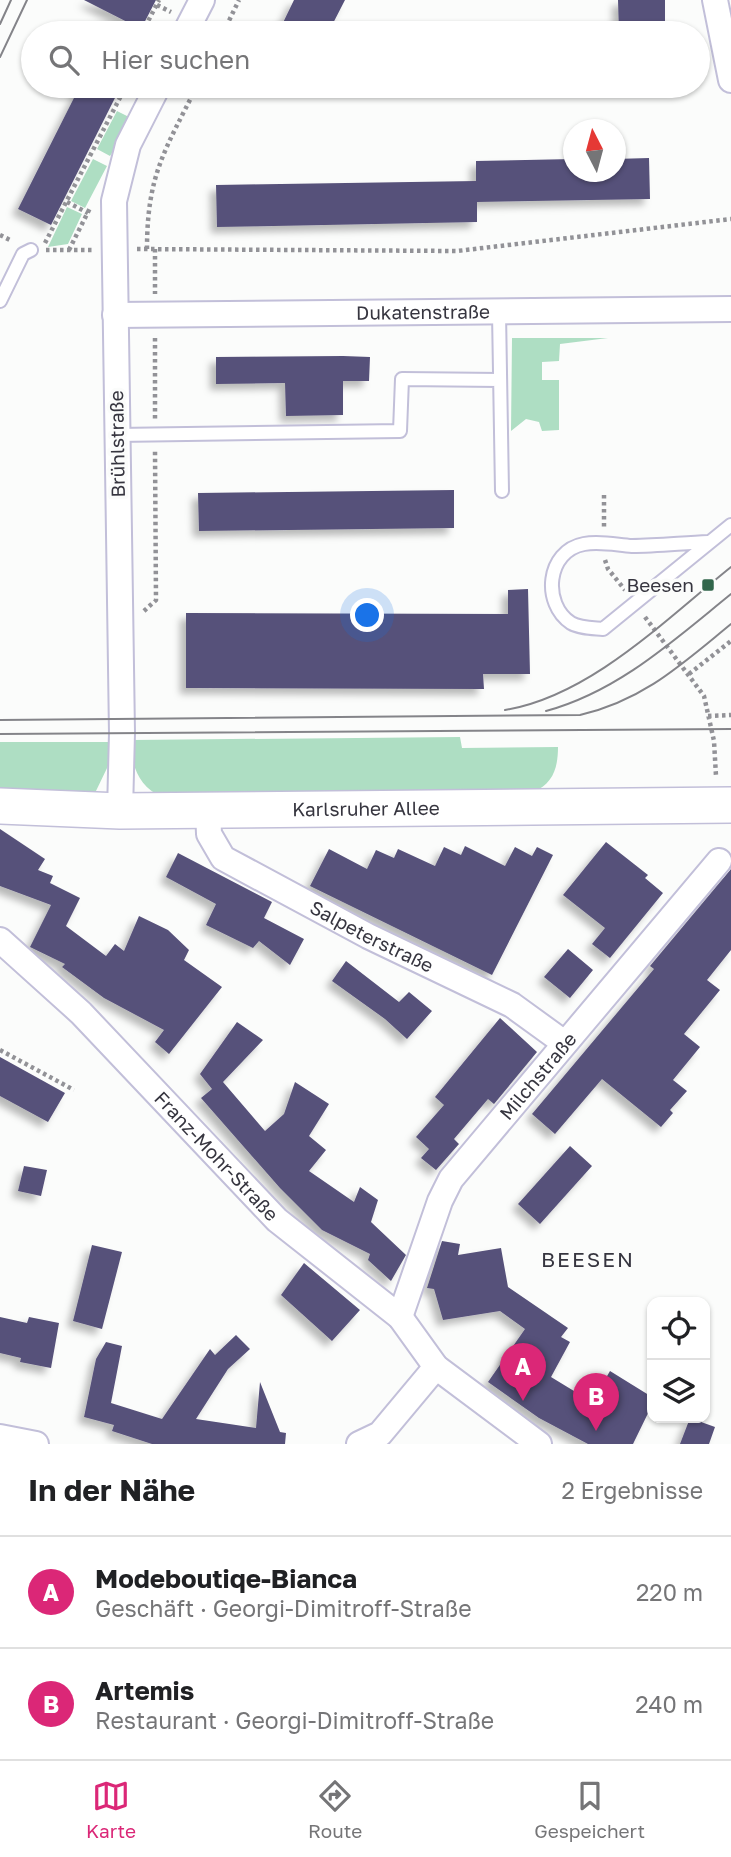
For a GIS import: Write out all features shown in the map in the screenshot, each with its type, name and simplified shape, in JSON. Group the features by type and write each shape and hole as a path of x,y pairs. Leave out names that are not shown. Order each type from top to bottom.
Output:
{"street":[{"path":"191,21 202,0"},
{"path":"715,0 726,26 731,80"},
{"name":"Brühlstraße","path":"120,811 114,201 128,145 152,98"},
{"name":"Dukatenstraße","path":"116,315 731,309"},
{"name":"Karlsruher Allee","path":"0,806 120,811 724,805"},
{"name":"Salpeterstraße","path":"208,810 209,834 223,858 368,936 512,1005 563,1042"},
{"name":"Milchstraße","path":"400,1317 440,1201 451,1179 563,1042 719,861"},
{"name":"Franz-Mohr-Straße","path":"0,940 81,1013 277,1220 400,1317 436,1367 539,1444"},
{"path":"359,1444 380,1434 436,1367"},
{"path":"0,1437 36,1444"}],"lane":[{"path":"0,301 23,254 31,250"},
{"path":"499,313 502,491"},
{"path":"117,435 400,431 402,379 500,380"},
{"path":"708,542 634,546 582,544 564,554 555,569 550,591 557,610 573,625 603,629 731,525"}],"path":[{"path":"229,21 239,0"},
{"path":"148,21 158,2 167,10"},
{"path":"120,98 42,250 457,251 731,219"},
{"path":"148,249 150,192 158,161 191,98"},
{"path":"92,153 101,158"},
{"path":"66,202 88,213"},
{"path":"0,235 31,250"},
{"path":"604,495 608,569 704,695 724,805"},
{"path":"689,674 731,641"},
{"path":"708,716 731,715"},
{"path":"0,1050 74,1090"}],"green space":[{"path":"117,111 131,118 118,152 114,150 110,156 97,149"},
{"path":"93,159 107,166 85,208 71,201"},
{"path":"67,207 82,214 68,244 48,247"},
{"path":"512,338 608,338 560,344 559,361 542,362 542,380 559,380 559,430 542,431 539,422 526,419 511,431"},
{"path":"460,737 462,748 558,747 557,762 550,780 533,792 162,797 142,781 135,766 132,749 132,740"},
{"path":"0,742 108,742 109,764 95,793 0,793"}],"building":[{"path":"84,0 156,0 145,21 125,21"},
{"path":"294,0 345,0 334,21 284,21"},
{"path":"618,0 665,0 665,21 619,21"},
{"path":"74,98 115,98 51,225 18,209"},
{"path":"649,158 650,199 477,202 477,222 217,227 216,185 476,181 476,161 563,159 563,182 626,182 626,159"},
{"path":"216,357 370,357 369,381 343,381 343,415 286,416 285,383 216,384"},
{"path":"454,490 454,528 199,531 198,493"},
{"path":"528,589 530,674 483,674 484,689 186,688 186,613 508,614 508,590"},
{"path":"0,829 45,859 38,870 53,876 50,883 80,898 66,926 106,956 115,944 124,951 139,916 168,930 189,950 184,960 222,987 169,1054 155,1042 164,1030 104,998 62,967 65,964 30,947 51,905 0,886"},
{"path":"606,842 648,875 645,878 663,893 610,958 592,944 605,928 563,895"},
{"path":"465,846 505,866 515,847 532,856 537,847 553,855 492,975 310,886 329,849 367,869 376,850 394,858 398,849 435,866 444,847 461,855"},
{"path":"178,853 272,902 264,918 304,939 290,965 259,941 253,948 206,925 216,904 166,877"},
{"path":"731,869 731,950 707,980 720,990 684,1034 700,1047 673,1080 687,1091 670,1110 673,1113 661,1127 602,1079 555,1134 532,1114 654,969 650,966"},
{"path":"568,949 593,970 570,998 544,977"},
{"path":"346,961 399,1002 409,992 432,1011 407,1039 385,1019 332,981"},
{"path":"500,1018 537,1052 494,1104 488,1099 454,1139 459,1144 436,1170 421,1158 429,1149 416,1137 444,1105 435,1097"},
{"path":"237,1022 263,1040 223,1082 265,1131 284,1114 295,1082 329,1104 309,1136 326,1150 309,1171 354,1202 360,1187 378,1200 371,1222 406,1255 391,1281 368,1260 370,1254 322,1230 280,1188 201,1098 212,1089 200,1074"},
{"path":"0,1057 65,1093 48,1122 0,1096"},
{"path":"570,1146 592,1166 540,1224 518,1204"},
{"path":"24,1166 47,1170 41,1196 18,1191"},
{"path":"442,1241 460,1244 458,1255 501,1248 508,1287 568,1328 561,1337 570,1342 551,1377 592,1402 610,1371 647,1394 647,1415 633,1444 588,1444 539,1418 488,1382 525,1329 500,1311 443,1320 434,1289 427,1288"},
{"path":"92,1245 122,1252 102,1329 73,1321"},
{"path":"304,1263 360,1310 332,1341 281,1295"},
{"path":"0,1317 27,1323 29,1317 59,1323 51,1368 20,1362 21,1358 0,1353"},
{"path":"236,1335 250,1349 228,1369 196,1419 256,1428 260,1382 280,1432 286,1433 285,1444 152,1444 112,1431 114,1425 84,1417 96,1359 106,1342 122,1346 111,1403 162,1419 210,1349 215,1355"},
{"path":"688,1423 704,1423 715,1427 709,1444 680,1444"}],"tram line":[{"path":"0,24 11,0"},
{"path":"0,57 27,0"},
{"path":"505,710 536,702 596,673 653,632 731,567"},
{"path":"546,711 598,691 622,677 667,646 731,594"},
{"path":"0,720 580,715 624,700 643,690 679,666 731,624"},
{"path":"0,734 731,729"}],"place":[{"name":"Beesen","path":"708,585"},
{"name":"Modeboutiqe-Bianca","path":"523,1401"},
{"name":"Artemis","path":"596,1431"}],"district":[{"name":"BEESEN","path":"588,1260"}]}
